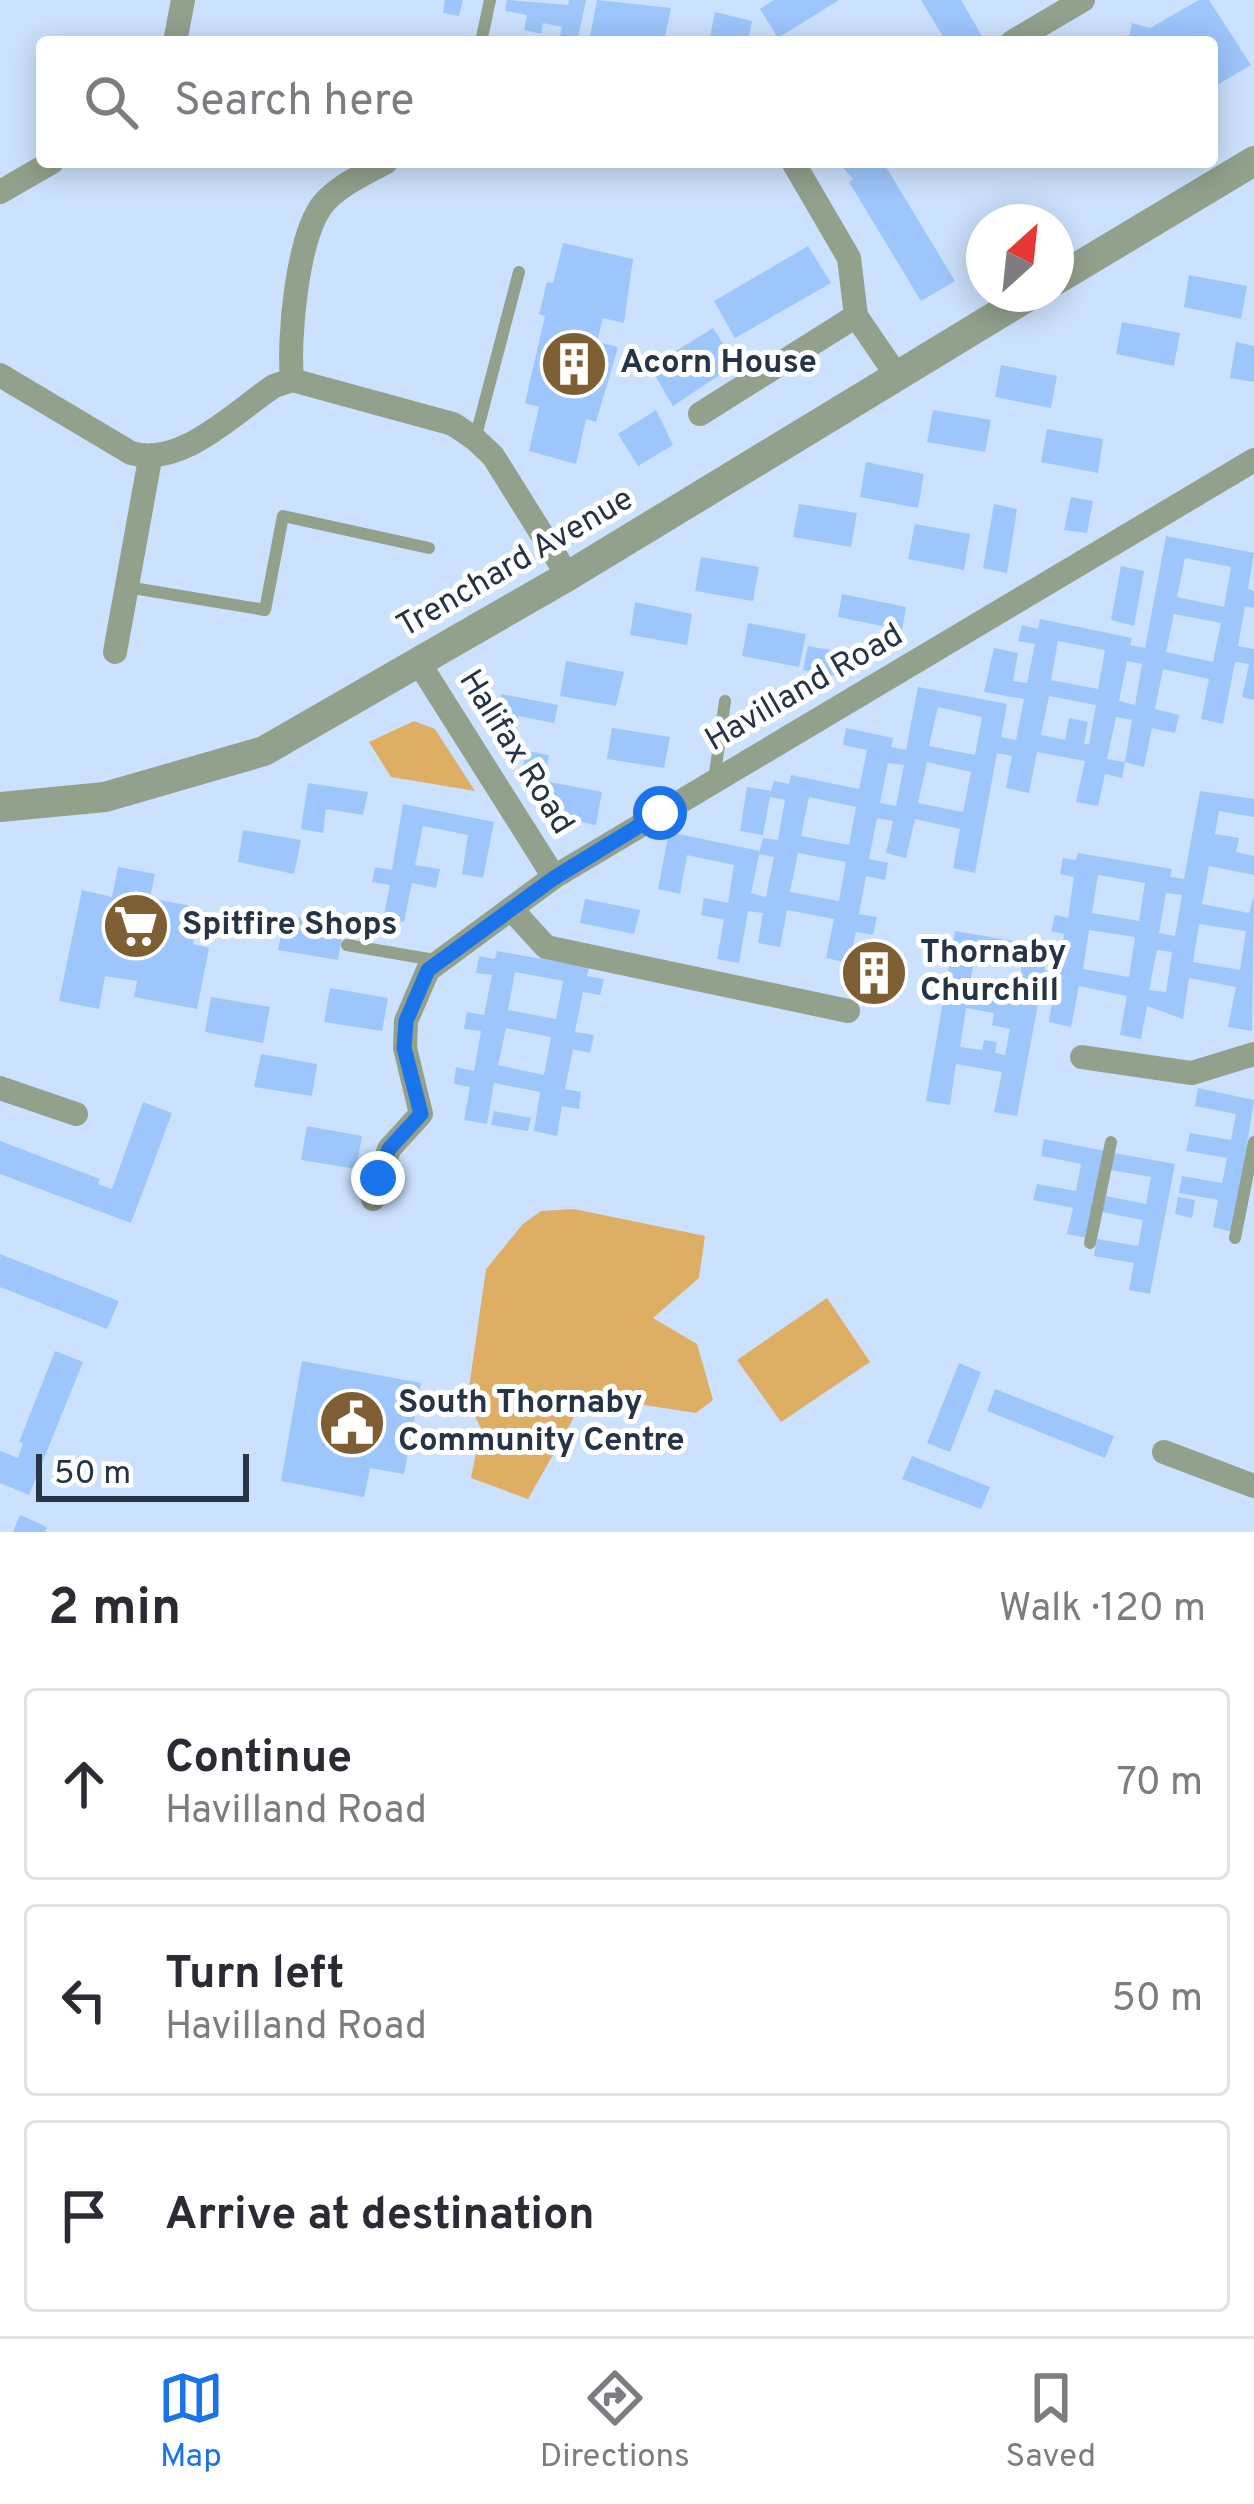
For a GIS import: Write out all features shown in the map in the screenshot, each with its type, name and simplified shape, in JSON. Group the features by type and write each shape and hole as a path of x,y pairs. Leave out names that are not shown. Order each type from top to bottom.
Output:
{"street":[{"path":"176,36 183,0"},
{"path":"1022,36 1083,0"},
{"path":"1074,269 1254,160"},
{"path":"0,192 42,168"},
{"path":"292,380 289,346 315,217 338,190 376,168"},
{"path":"796,168 849,258 856,316 897,376"},
{"name":"Trenchard Avenue","path":"0,807 105,797 264,751 568,576 1002,312"},
{"path":"700,414 856,316"},
{"path":"0,375 112,442 150,459 172,454 274,386 292,380 453,424 493,456 568,576"},
{"path":"115,652 150,459"},
{"name":"Havilland Road","path":"374,1199 389,1149 421,1114 404,1048 406,1021 422,981 440,961 554,878 1254,460"},
{"name":"Halifax Road","path":"419,663 554,878"},
{"path":"511,909 546,947 848,1011"},
{"path":"1082,1057 1192,1073 1251,1061"},
{"path":"0,1088 76,1114"},
{"path":"1164,1452 1254,1486"}],"lane":[{"path":"482,36 490,0"},
{"path":"476,439 519,272"},
{"path":"128,587 265,610 283,516 429,548"},
{"path":"714,782 725,701"},
{"path":"347,945 440,961"},
{"path":"1090,1243 1111,1142"},
{"path":"1235,1238 1254,1142"}],"shaded area":[{"path":"414,721 435,729 475,791 391,777 369,742"},
{"path":"574,1209 705,1236 699,1278 653,1318 697,1344 713,1400 696,1413 586,1396 528,1499 471,1478 481,1428 467,1402 486,1269 523,1224 541,1211"},
{"path":"827,1298 870,1362 781,1422 737,1360"}],"building":[{"path":"445,0 463,0 459,16 443,13"},
{"path":"507,0 568,5 569,0 586,0 578,36 560,36 562,27 543,23 541,34 524,30 527,15 505,11"},
{"path":"597,0 671,8 665,36 590,36"},
{"path":"774,0 839,0 781,36 760,9"},
{"path":"921,0 961,0 982,36 942,36"},
{"path":"1199,0 1209,0 1251,65 1218,84 1218,36 1129,36 1132,23 1150,28"},
{"path":"715,12 752,21 749,36 710,36"},
{"path":"843,168 887,168 955,281 921,301 849,182 853,179"},
{"name":"Acorn House","path":"563,243 633,259 624,323 603,318 597,342 618,347 596,422 586,419 576,464 529,451 539,407 525,403 545,316 539,314"},
{"path":"808,246 831,283 735,338 714,301"},
{"path":"1189,275 1247,286 1241,319 1184,307"},
{"path":"1122,322 1180,333 1174,366 1116,354"},
{"path":"713,328 736,364 673,406 650,367"},
{"path":"1236,342 1254,346 1254,382 1230,378"},
{"path":"1001,365 1057,376 1051,408 995,397"},
{"path":"656,410 673,445 638,466 618,434"},
{"path":"933,410 991,420 985,452 927,442"},
{"path":"1047,429 1103,439 1098,473 1041,462"},
{"path":"866,462 924,474 918,508 860,497"},
{"path":"1071,497 1093,501 1087,533 1064,530"},
{"path":"799,504 857,513 851,547 793,537"},
{"path":"994,504 1017,509 1007,573 983,568"},
{"path":"915,524 970,534 964,570 908,559"},
{"path":"1166,536 1254,553 1248,589 1254,591 1254,608 1245,606 1238,646 1254,649 1254,700 1242,697 1249,664 1235,662 1223,724 1201,719 1209,679 1163,669 1155,709 1179,715 1175,733 1152,728 1144,767 1125,762 1122,778 1105,774 1098,806 1076,802 1085,761 1037,752 1029,793 1006,788 1012,756 997,753 975,873 953,868 960,829 915,819 906,858 886,853 893,821 877,818 869,859 888,863 885,880 866,876 859,914 877,917 873,935 856,932 849,963 826,958 834,919 787,910 780,947 758,943 763,913 748,911 739,963 717,959 724,920 701,915 704,898 728,903 734,865 687,855 680,894 658,889 669,832 760,851 763,838 778,840 785,800 770,797 763,835 740,831 747,787 771,791 774,781 789,784 791,775 859,789 867,750 843,745 846,728 893,738 891,747 906,750 918,687 1007,704 1001,737 1016,740 1024,699 984,692 994,648 1018,653 1013,681 1027,683 1035,644 1018,641 1022,625 1038,629 1040,619 1132,638 1130,645 1145,648","holes":["1185,558 1231,567 1224,607 1177,597","1174,614 1221,623 1213,662 1166,652","1058,641 1105,650 1098,689 1051,680","1127,661 1142,664 1135,705 1119,701","1049,696 1096,705 1089,744 1084,744 1088,722 1069,718 1065,740 1041,735","938,707 982,717 975,755 929,746","1116,717 1132,720 1125,762 1107,759","927,762 971,772 963,812 918,803","888,763 904,765 896,806 880,803","809,797 856,807 849,845 801,836","798,853 846,862 839,901 790,892","759,854 774,857 766,897 751,893"]},
{"path":"701,557 759,567 753,601 695,591"},
{"path":"1121,566 1144,571 1134,626 1111,620"},
{"path":"842,594 906,607 902,630 838,617"},
{"path":"635,602 692,614 687,645 630,635"},
{"path":"748,623 806,634 799,667 742,656"},
{"path":"808,646 852,654 848,678 803,670"},
{"path":"566,661 624,672 616,706 560,696"},
{"path":"501,694 558,705 554,723 519,716 514,740 492,737"},
{"path":"612,728 670,737 664,768 607,759"},
{"path":"526,751 549,755 545,778 522,774"},
{"path":"545,781 602,792 596,825 538,814"},
{"path":"308,783 368,792 363,815 326,809 323,833 301,829"},
{"path":"1200,791 1254,799 1254,817 1219,811 1215,834 1239,838 1236,852 1254,856 1254,875 1209,866 1202,904 1249,913 1254,896 1252,1031 1228,1027 1236,987 1189,978 1183,1019 1147,1006 1141,1039 1120,1035 1127,996 1079,986 1071,1027 1049,1022 1054,990 1041,988 1017,1116 994,1112 1002,1072 956,1064 950,1105 926,1101 955,931 1048,947 1044,970 1059,973 1064,934 1051,931 1055,915 1068,918 1074,877 1060,874 1063,858 1076,860 1078,853 1172,869 1170,877 1184,879","holes":["1098,875 1145,883 1139,921 1092,913","1166,893 1182,895 1175,936 1159,933","1199,924 1246,931 1240,970 1193,962","1089,930 1135,937 1129,977 1083,969","1157,950 1172,952 1166,992 1149,990","976,952 1023,959 1016,999 968,992","966,1008 994,1013 992,1025 1010,1029 1005,1055 995,1053 997,1042 984,1040 982,1050 960,1047"]},
{"path":"403,804 494,822 483,878 462,874 468,835 423,826 415,865 440,869 436,888 412,883 404,922 383,919 390,885 372,882 375,867 392,870"},
{"path":"243,830 301,840 294,874 238,862"},
{"name":"Spitfire Shops","path":"118,867 155,874 150,898 201,908 193,944 209,948 197,1009 134,997 137,981 105,976 99,1009 59,1001 82,890 112,897"},
{"path":"585,899 640,910 634,934 580,923"},
{"path":"285,915 344,926 338,960 278,950"},
{"path":"497,951 589,967 587,976 604,979 600,995 583,992 575,1032 594,1035 590,1053 573,1049 565,1089 581,1092 579,1109 562,1106 557,1136 534,1131 540,1092 494,1083 487,1124 464,1120 470,1087 454,1084 456,1067 474,1071 481,1031 464,1029 467,1012 484,1015 492,975 476,973 479,956 495,959","holes":["515,972 563,981 556,1019 508,1010","506,1028 551,1037 544,1075 498,1065"]},
{"name":"Thornaby Churchill","path":"862,965 889,970 885,988 858,983"},
{"path":"330,988 388,998 382,1031 324,1022"},
{"path":"211,997 270,1007 263,1043 205,1032"},
{"path":"261,1054 317,1064 312,1096 254,1087"},
{"path":"1198,1088 1254,1100 1233,1232 1213,1227 1218,1200 1179,1193 1182,1176 1222,1183 1227,1158 1186,1151 1190,1133 1231,1140 1236,1114 1195,1106"},
{"path":"143,1102 172,1113 131,1223 0,1174 0,1141 100,1179 98,1184 112,1189"},
{"path":"494,1111 531,1118 528,1131 491,1125"},
{"path":"307,1126 362,1136 356,1169 301,1160"},
{"path":"1044,1139 1105,1151 1087,1238 1067,1234 1073,1208 1033,1200 1037,1184 1076,1191 1081,1164 1041,1156"},
{"path":"1114,1153 1175,1164 1150,1294 1129,1290 1134,1263 1094,1256 1097,1239 1138,1246 1143,1220 1102,1212 1106,1196 1146,1204 1151,1177 1111,1170"},
{"path":"1178,1197 1195,1200 1192,1218 1175,1214"},
{"path":"0,1254 119,1301 107,1329 0,1287"},
{"path":"55,1351 83,1362 29,1495 0,1483 0,1451 18,1458 23,1443 19,1442"},
{"name":"South Thornaby Community Centre","path":"302,1361 421,1383 404,1474 370,1468 364,1497 281,1481"},
{"path":"959,1363 981,1372 950,1452 927,1443"},
{"path":"995,1389 1114,1436 1105,1458 987,1411"},
{"path":"912,1456 990,1487 981,1509 902,1479"},
{"path":"20,1515 47,1527 45,1532 13,1532"}],"place":[{"name":"Acorn House","path":"574,364"},
{"name":"Spitfire Shops","path":"136,926"},
{"name":"Thornaby Churchill","path":"874,973"},
{"name":"South Thornaby Community Centre","path":"352,1423"}],"route":[{"path":"378,1178 389,1149 421,1114 404,1048 406,1021 428,970 554,878 660,813"}]}
